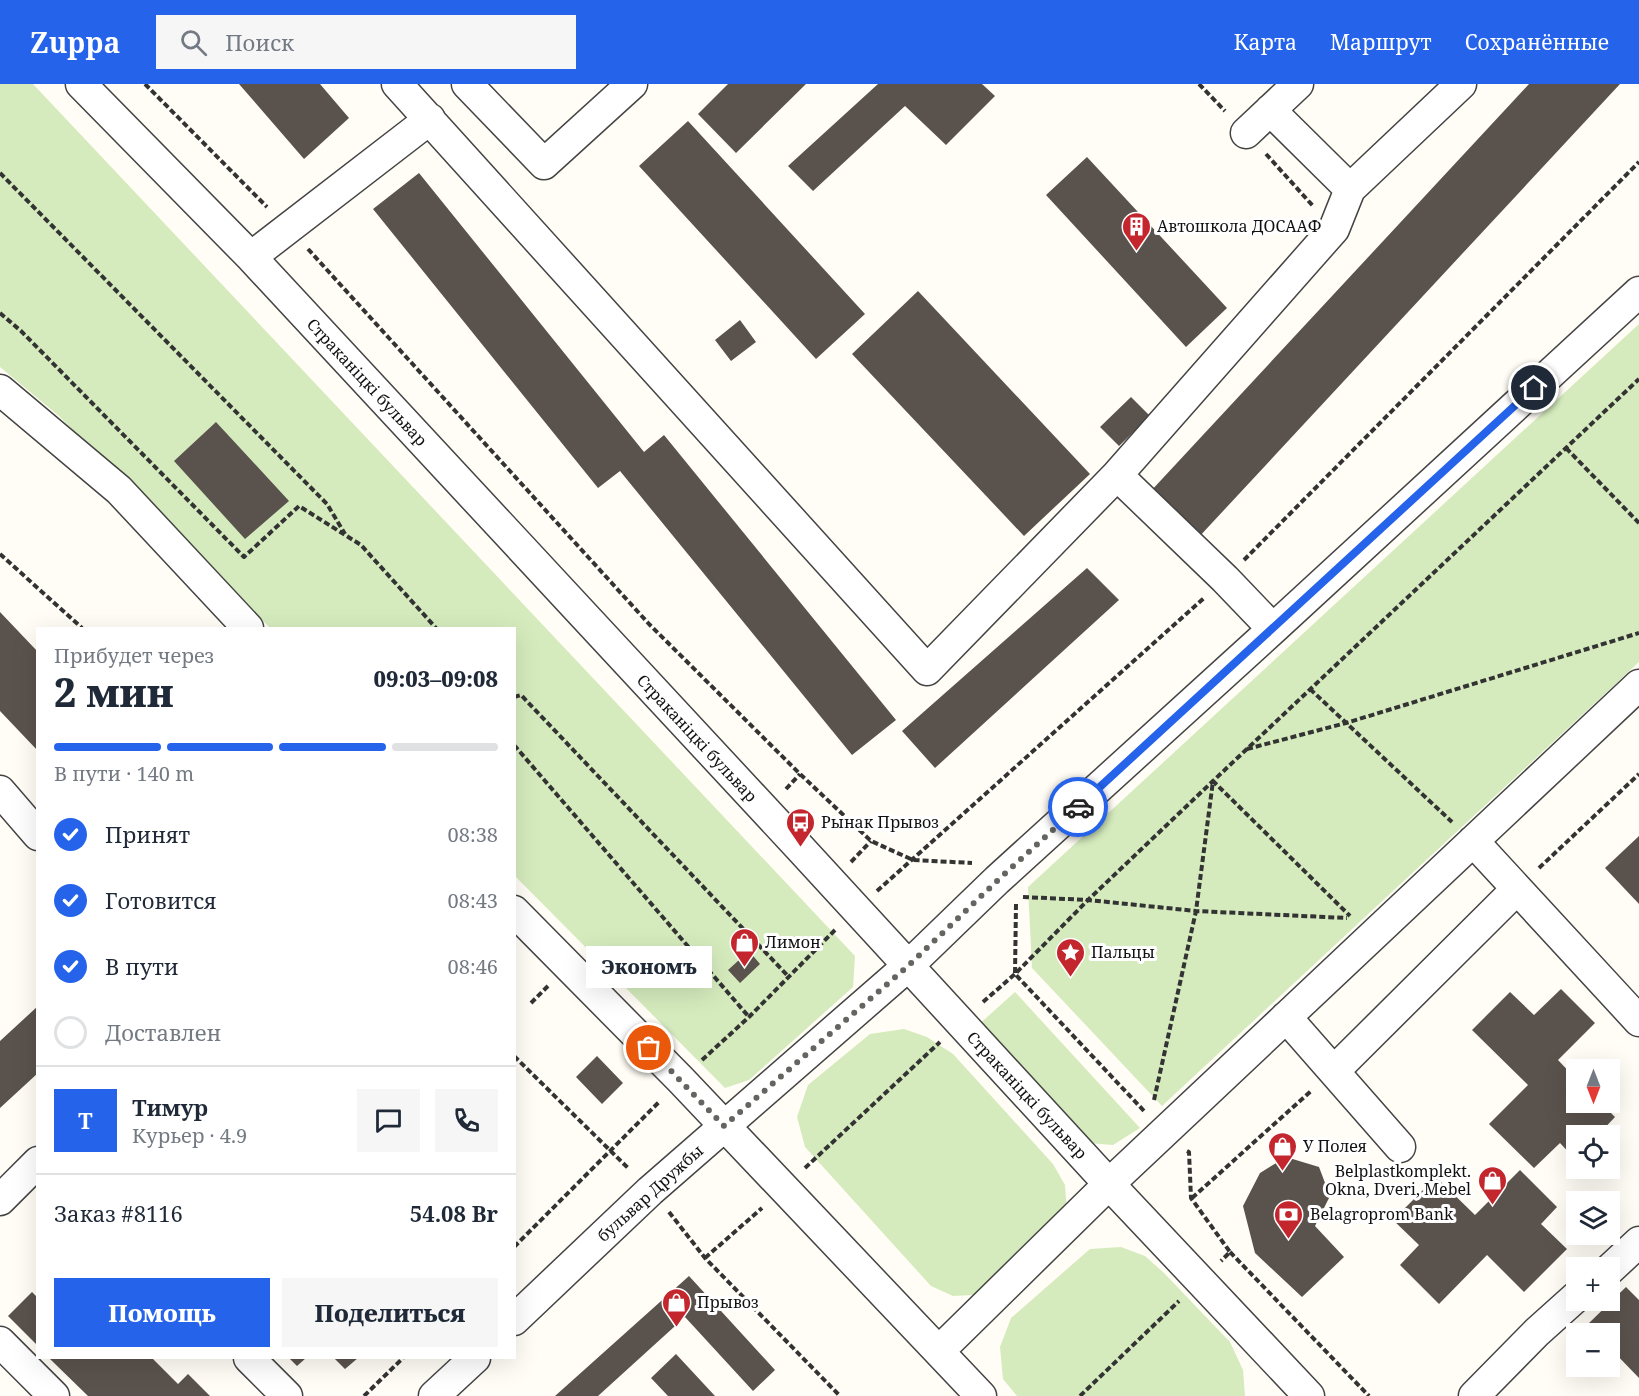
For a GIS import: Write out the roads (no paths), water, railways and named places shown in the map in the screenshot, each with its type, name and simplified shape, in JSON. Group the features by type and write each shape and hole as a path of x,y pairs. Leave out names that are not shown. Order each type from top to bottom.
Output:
{"street":[{"name":"Страканіцкі бульвар","path":"81,84 251,256 1307,1395"},
{"path":"397,84 927,670 1117,475 1334,229 1350,189 1461,84"},
{"path":"467,84 544,164 632,84"},
{"path":"1246,133 1298,84"},
{"path":"1270,110 1350,189"},
{"path":"251,256 430,119"},
{"name":"бульвар Дружбы","path":"516,1318 650,1191 908,966 998,880 1639,292"},
{"path":"0,390 119,490 247,627"},
{"path":"1117,475 1225,579 1273,629"},
{"path":"939,1351 1109,1184 1156,1126 1286,1017 1639,685"},
{"path":"0,791 36,832"},
{"path":"1473,841 1639,1021"},
{"path":"1334,1071 1517,889"},
{"path":"516,913 681,1080 981,1396"},
{"path":"1286,1017 1400,1147"},
{"path":"0,1200 36,1164"},
{"path":"1620,1260 1639,1244"},
{"path":"1474,1396 1566,1306"},
{"path":"0,1342 54,1396"},
{"path":"250,1359 287,1396"},
{"path":"434,1396 474,1359"}],"place":[{"name":"Автошкола ДОСААФ","path":"1136,252"},
{"name":"Рынак Прывоз","path":"800,848"},
{"name":"Лимон","path":"744,968"},
{"name":"Пальцы","path":"1070,978"},
{"name":"Экономъ","path":"649,1048"},
{"name":"У Полея","path":"1282,1172"},
{"name":"Belplastkomplekt. Okna, Dveri, Mebel","path":"1492,1206"},
{"name":"Belagroprom Bank","path":"1289,1240"},
{"name":"Прывоз","path":"676,1328"}]}
